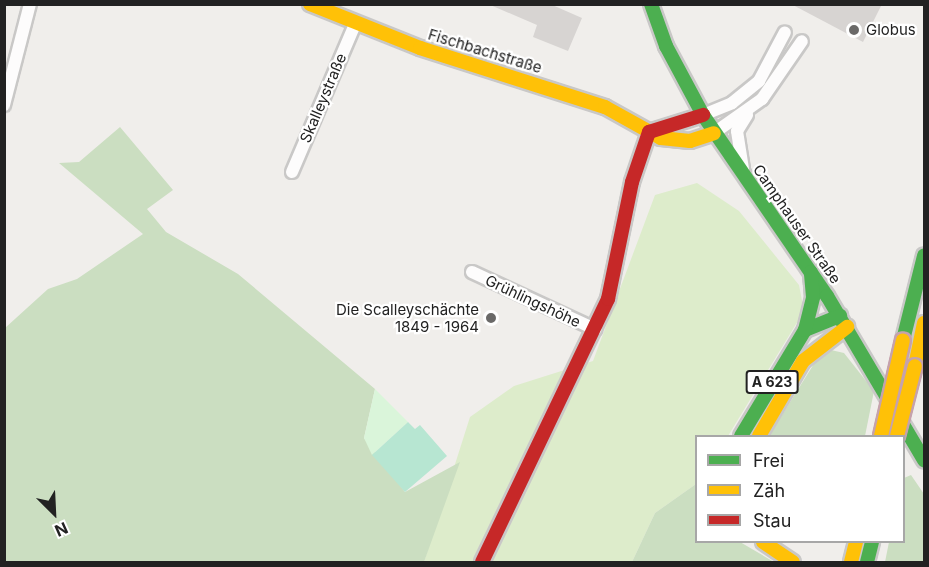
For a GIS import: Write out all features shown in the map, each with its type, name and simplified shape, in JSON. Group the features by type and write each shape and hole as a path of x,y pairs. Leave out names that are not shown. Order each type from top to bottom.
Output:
{"main road":[{"name":"Fischbachstraße","path":"310,4 354,24 605,107 650,132 676,142 714,133"},
{"name":"Camphauser Straße","path":"651,4 688,88 703,115 811,272 924,460"},
{"path":"482,562 595,329 615,277 632,182 650,132 703,115"},
{"path":"881,435 924,256"},
{"path":"811,272 813,297 805,330 843,322"},
{"path":"760,435 803,361 843,322"},
{"path":"897,435 924,323"},
{"name":"A 623","path":"742,435 805,330"},
{"path":"904,435 924,391"},
{"path":"765,543 794,562"},
{"path":"851,562 856,543"},
{"path":"867,562 872,543"}],"street":[{"path":"4,105 30,4"},
{"name":"Skalleystraße","path":"292,172 354,24"},
{"path":"703,115 732,103 759,81 785,32"},
{"name":"Fischbachstraße","path":"744,177 737,131 749,111 777,82 802,41"},
{"name":"Fischbachstraße","path":"714,133 749,111"},
{"name":"Grühlingshöhe","path":"472,272 595,329"}],"green space":[{"path":"120,127 173,190 147,209 166,232 238,274 375,389 364,438 405,492 460,462 424,562 5,562 5,328 48,289 77,279 143,234 59,163 79,162"},
{"path":"697,183 739,211 799,285 804,311 729,435 695,435 695,485 655,513 632,562 424,562 470,417 514,386 593,361 655,195"},
{"path":"831,350 844,353 874,391 865,435 770,435 820,354"},
{"path":"375,389 408,422 372,455 364,438"},
{"path":"408,422 415,429 420,425 447,456 405,492 372,455"},
{"path":"911,475 924,494 924,562 885,562 889,543 905,543 905,478"},
{"path":"695,485 695,543 742,543 774,562 632,562 655,513"}],"building":[{"path":"488,4 550,4 582,18 568,51 533,37 537,25"},
{"name":"Globus","path":"791,4 882,4 863,42"}],"traffic: fast":[{"path":"651,4 666,46 703,115 827,296 924,460"},
{"path":"903,340 924,256"},
{"path":"742,435 805,330 813,297 811,272"},
{"path":"805,330 840,316"},
{"path":"867,562 872,543"}],"traffic: slow":[{"path":"310,4 420,48 605,107 661,138 690,141 714,133"},
{"path":"915,366 924,323"},
{"path":"760,435 803,361 847,327"},
{"path":"881,435 903,340"},
{"path":"897,435 915,366"},
{"path":"764,543 793,562"},
{"path":"851,562 856,543"}],"traffic: jam":[{"path":"649,132 703,115"},
{"path":"482,562 608,299 632,182 649,132"}],"place":[{"name":"Globus","path":"854,30"},
{"name":"Die Scalleyschächte 1849 - 1964","path":"491,318"}]}
